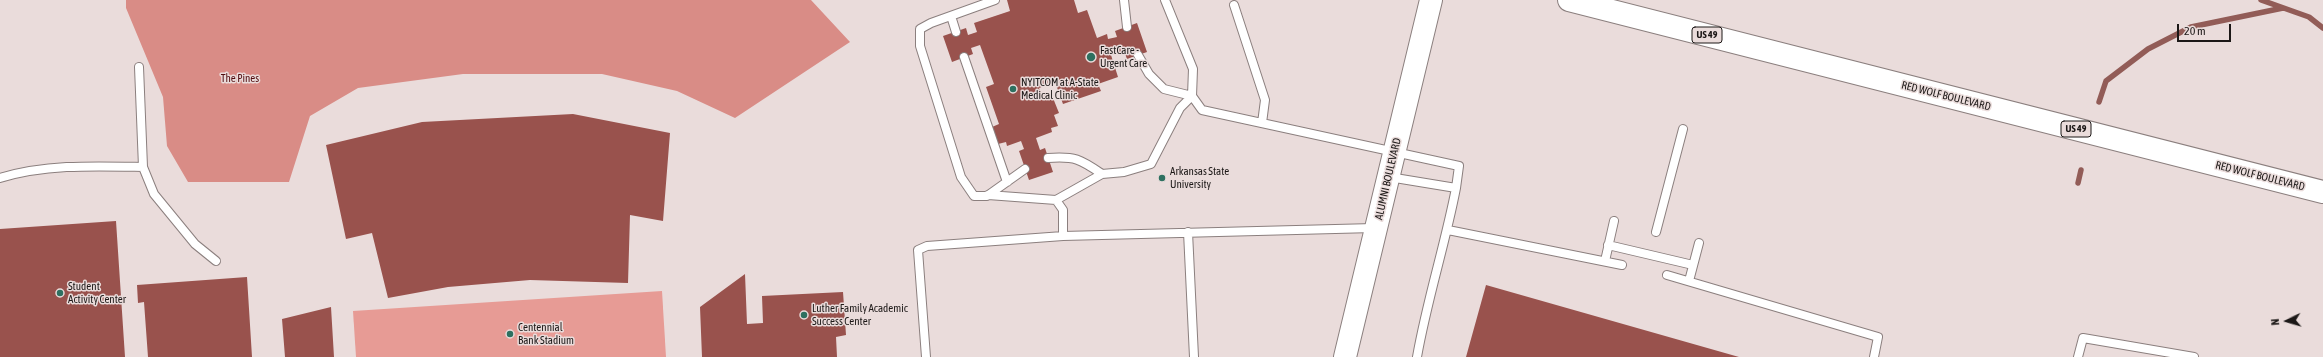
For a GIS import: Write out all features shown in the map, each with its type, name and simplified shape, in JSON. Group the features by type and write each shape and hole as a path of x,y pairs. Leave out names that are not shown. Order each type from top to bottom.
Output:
{"main road":[{"name":"ALUMNI BOULEVARD","path":"1345,357 1431,0"},
{"name":"RED WOLF BOULEVARD","path":"1569,0 2323,192"}],"lane":[{"path":"995,0 920,29 920,46 961,177 974,196 988,195 1056,200 1102,174 1124,172 1151,164 1180,108 1192,96"},
{"path":"1124,0 1127,27"},
{"path":"1166,0 1193,69 1192,96 1202,110 1459,166 1448,230 1426,310 1417,357"},
{"path":"1234,5 1265,100 1262,123"},
{"path":"951,16 956,32"},
{"path":"1138,55 1149,74 1164,89 1192,96"},
{"path":"964,57 1007,182"},
{"path":"139,67 142,167 154,194 195,244 216,260"},
{"path":"1656,232 1683,130"},
{"path":"1048,158 1069,156 1102,174"},
{"path":"0,178 16,173 84,165 142,167"},
{"path":"988,195 1025,169"},
{"path":"1389,177 1456,188"},
{"path":"1056,200 1063,210 1063,236"},
{"path":"1605,261 1614,221"},
{"path":"926,357 918,250 927,246 1063,236 1377,228"},
{"path":"1448,230 1622,265"},
{"path":"1188,232 1194,357"},
{"path":"1689,281 1699,243"},
{"path":"1608,245 1693,265"},
{"path":"1667,275 1878,337 1874,357"},
{"path":"2078,357 2083,338 2194,357"}],"shaded area":[{"name":"Centennial Bank Stadium","path":"662,291 666,357 356,357 353,311"}],"green space":[{"name":"The Pines","path":"126,0 811,0 850,42 735,118 677,91 602,74 463,74 358,88 310,116 289,182 188,182 167,146 163,97 126,8"}],"building":[{"name":"NYITCOM at A-State Medical Clinic","path":"1007,0 1074,0 1078,13 1087,10 1097,38 1107,34 1108,39 1117,37 1115,31 1137,23 1147,52 1127,59 1124,51 1111,55 1118,77 1098,84 1101,91 1063,104 1055,82 1039,88 1042,96 1051,93 1059,113 1054,115 1058,126 1051,128 1052,132 1036,138 1040,150 1045,148 1053,172 1029,180 1019,151 1024,149 1021,141 1007,146 1006,142 998,144 992,127 999,124 986,87 994,84 980,45 971,48 973,54 952,62 943,36 966,28 968,35 977,32 974,23 1010,11"},
{"path":"573,114 670,133 663,221 630,215 628,283 530,280 448,287 388,298 372,233 346,239 326,145 422,122"},
{"name":"Student Activity Center","path":"116,221 125,357 0,357 0,229"},
{"name":"Luther Family Academic Success Center","path":"745,274 747,324 763,323 762,296 843,292 846,335 836,337 837,357 702,357 700,307"},
{"path":"247,277 252,357 148,357 144,302 138,303 137,285"},
{"path":"1486,285 1739,357 1466,357"},
{"path":"331,307 334,357 285,357 282,319"}],"waterway":[{"path":"2261,0 2309,17 2323,28"},
{"path":"2099,102 2106,81 2148,49 2191,27 2283,8"},
{"path":"2078,183 2081,170"}],"place":[{"name":"FastCare - Urgent Care","path":"1091,57"},
{"name":"NYITCOM at A-State Medical Clinic","path":"1013,89"},
{"name":"Arkansas State University","path":"1162,178"},
{"name":"Student Activity Center","path":"60,293"},
{"name":"Luther Family Academic Success Center","path":"804,315"},
{"name":"Centennial Bank Stadium","path":"510,334"}]}
